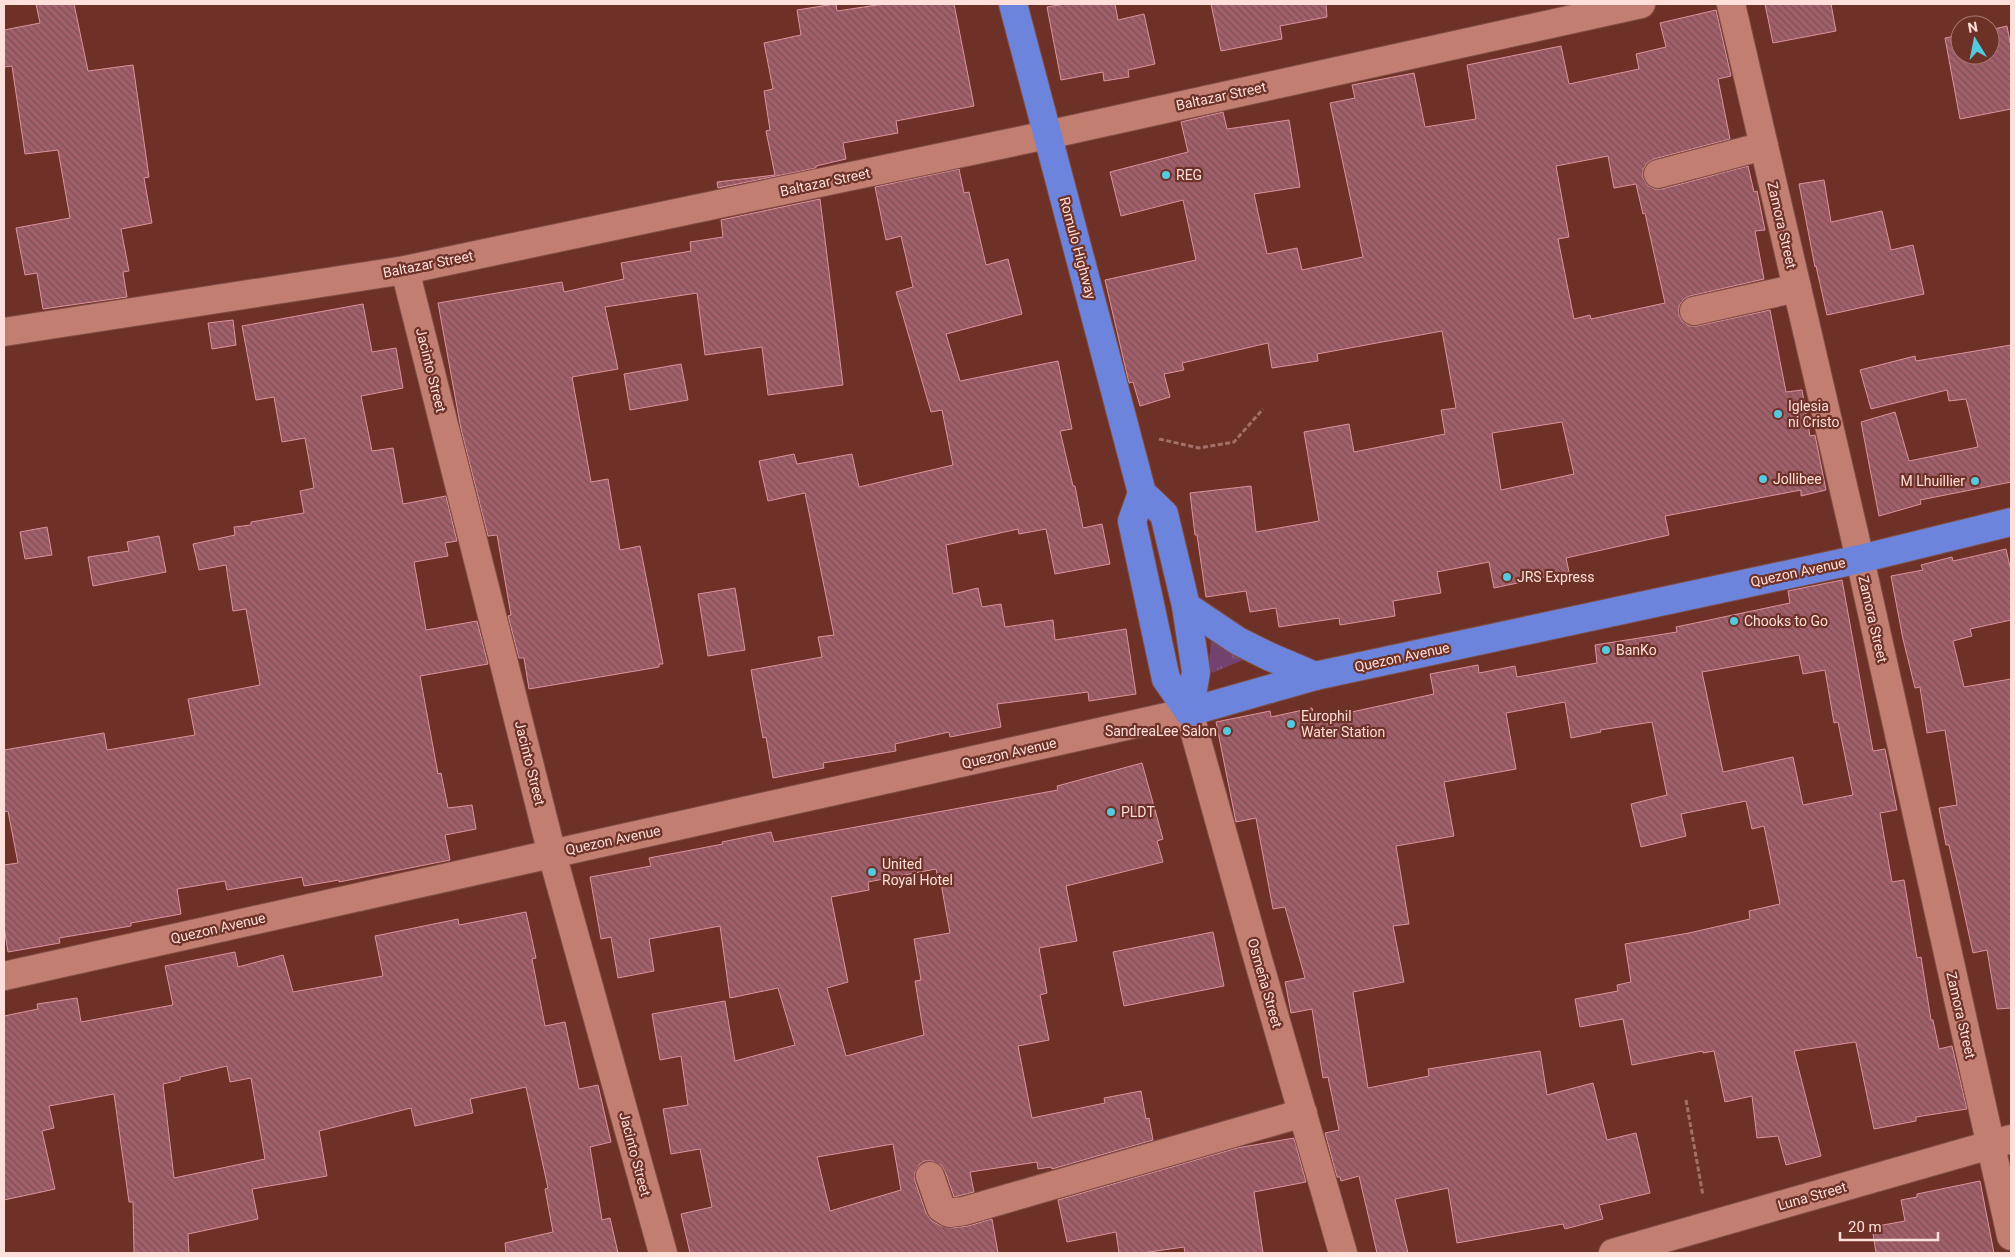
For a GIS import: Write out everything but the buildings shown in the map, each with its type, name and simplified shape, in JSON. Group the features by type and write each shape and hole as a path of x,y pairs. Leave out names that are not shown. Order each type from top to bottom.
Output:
{"highway":[{"name":"Romulo Highway","path":"1012,4 1142,492 1164,514 1186,606 1196,672 1189,712"},
{"path":"1142,492 1132,522 1166,679 1189,712"},
{"name":"Quezon Avenue","path":"1189,712 1315,676 1860,559 2011,522"},
{"path":"1186,606 1238,641 1315,676"}],"street":[{"name":"Baltazar Street","path":"4,332 405,270 1047,135 1641,4"},
{"name":"Zamora Street","path":"1731,4 1860,559 2001,1142 2011,1236"},
{"path":"1658,174 1764,146"},
{"name":"Jacinto Street","path":"405,270 552,854 663,1253"},
{"path":"1694,311 1797,288"},
{"name":"Quezon Avenue","path":"4,976 1189,712"},
{"name":"Osmeña Street","path":"1189,712 1343,1253"},
{"path":"930,1176 941,1208 949,1213 964,1211 1302,1113"},
{"name":"Luna Street","path":"1613,1253 2001,1142"}],"path":[{"path":"1122,421 1157,438 1199,448 1234,442 1263,409"},
{"path":"1686,1100 1709,1226"}],"green space":[{"path":"1213,640 1245,657 1243,660 1212,673 1209,669 1211,641"}],"place":[{"name":"REG","path":"1166,175"},
{"name":"Iglesia ni Cristo","path":"1778,414"},
{"name":"Jollibee","path":"1763,479"},
{"name":"M Lhuillier","path":"1975,481"},
{"name":"JRS Express","path":"1507,577"},
{"name":"Chooks to Go","path":"1734,621"},
{"name":"BanKo","path":"1606,650"},
{"name":"Europhil Water Station","path":"1291,724"},
{"name":"SandreaLee Salon","path":"1227,731"},
{"name":"PLDT","path":"1111,812"},
{"name":"United Royal Hotel","path":"872,872"}]}
